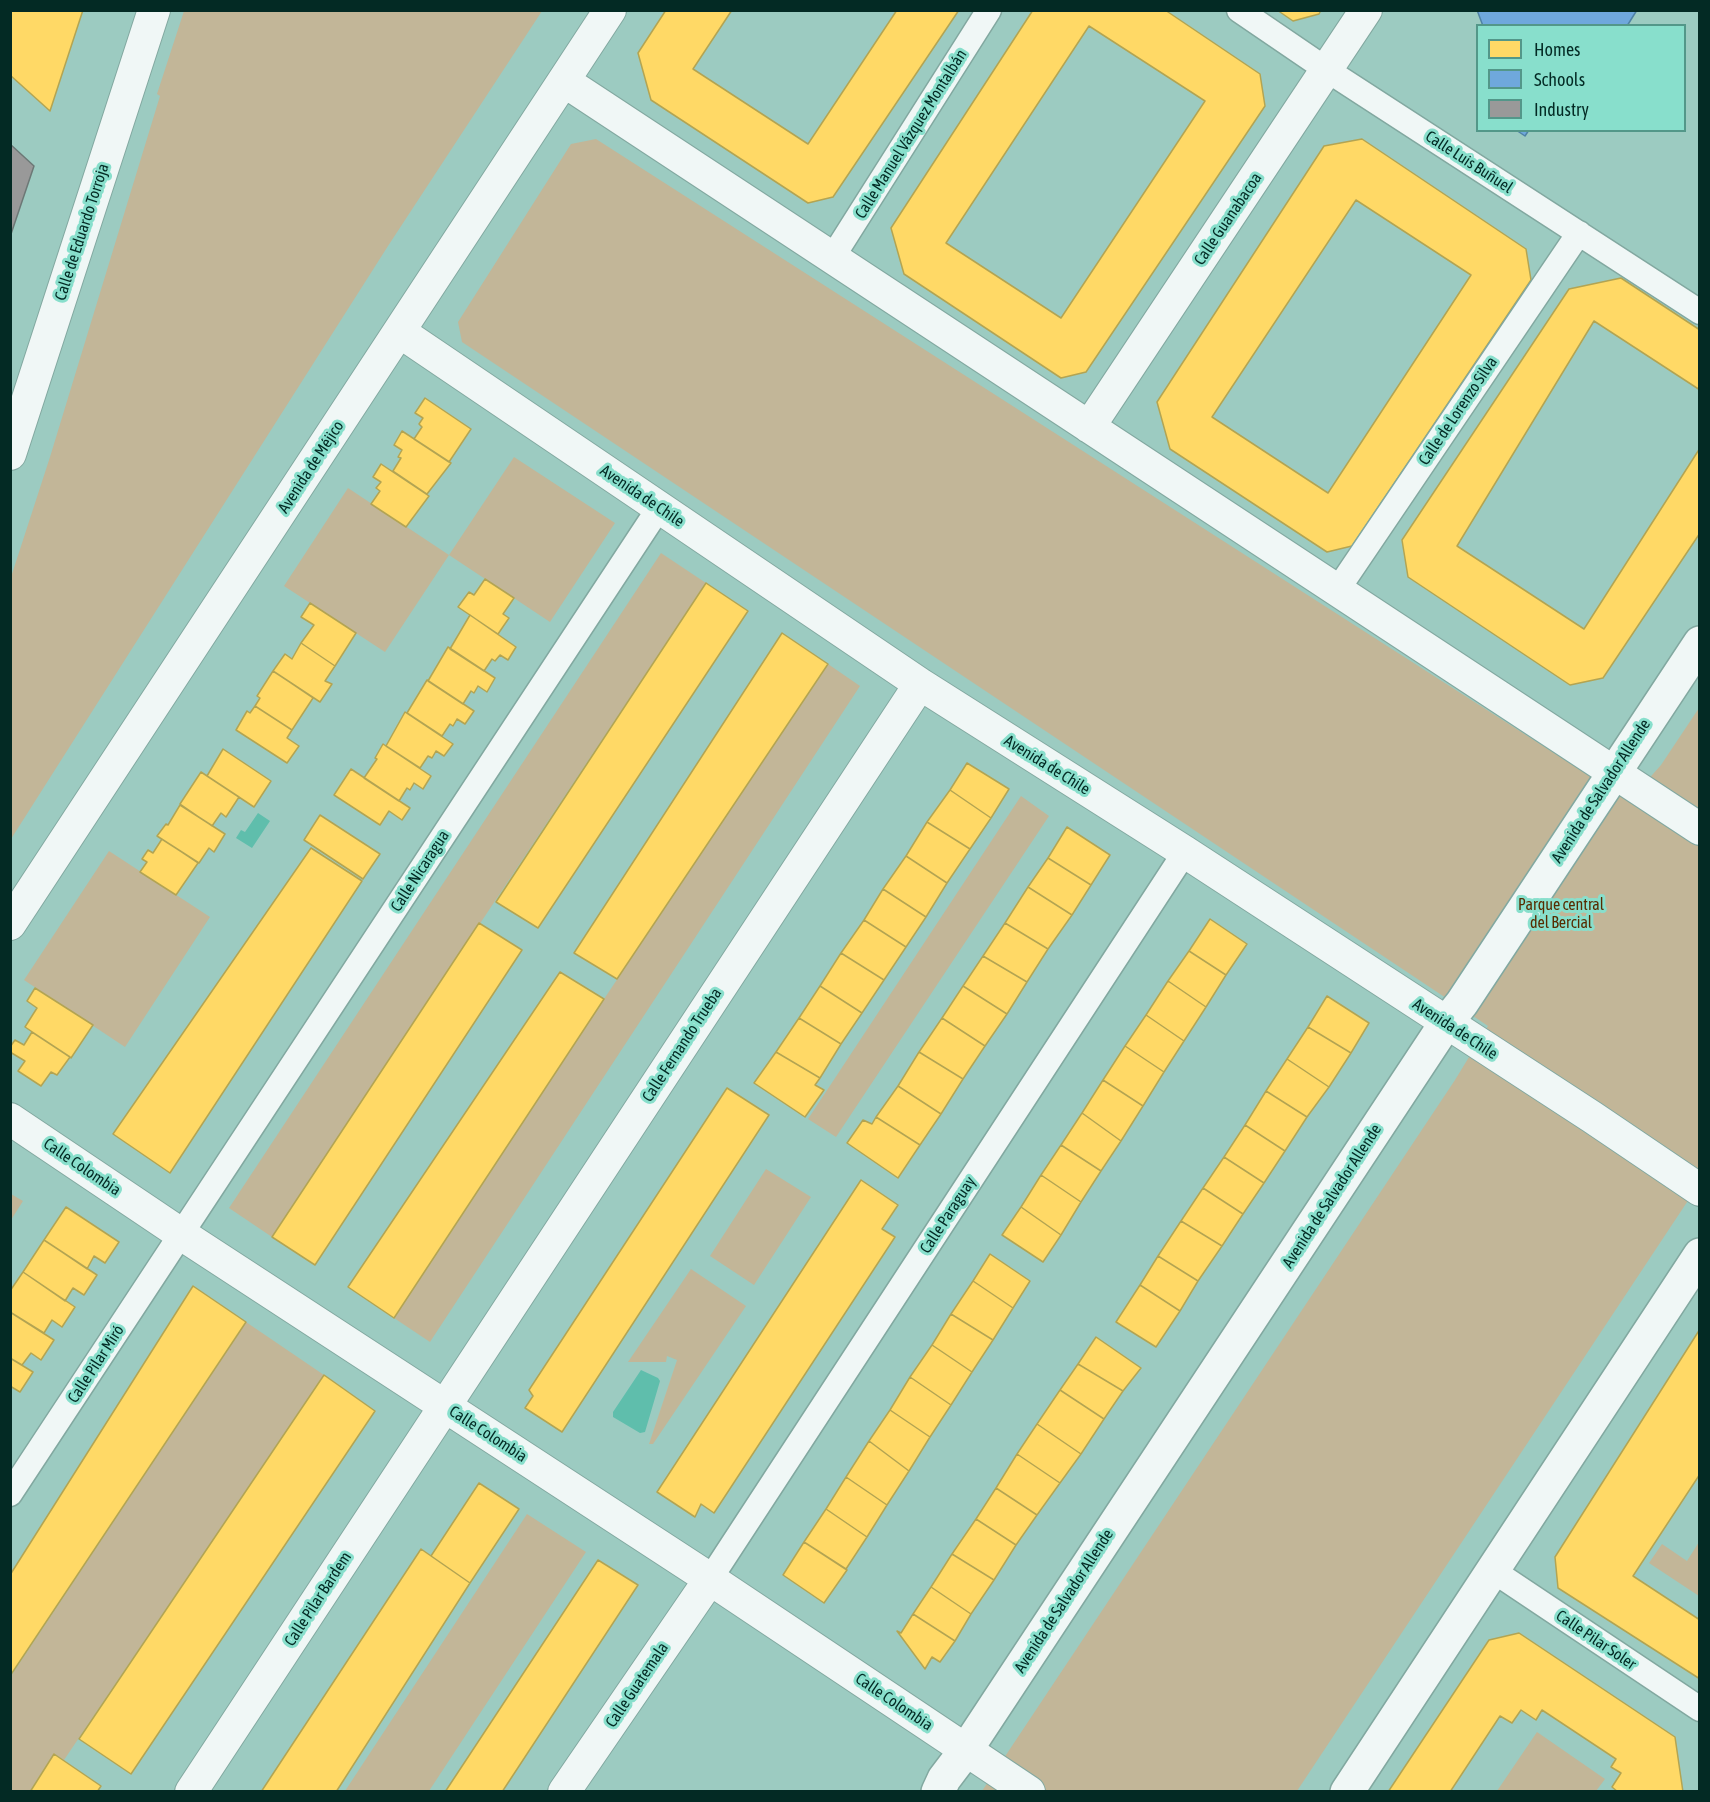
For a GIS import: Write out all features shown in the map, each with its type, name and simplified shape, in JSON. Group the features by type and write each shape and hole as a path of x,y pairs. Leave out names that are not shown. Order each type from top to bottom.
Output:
{"street":[{"name":"Calle de Eduardo Torroja","path":"10,454 154,10"},
{"name":"Avenida de Méjico","path":"10,924 610,10"},
{"name":"Calle Manuel Vázquez Montalbán","path":"832,258 989,10"},
{"name":"Calle Luis Buñuel","path":"1239,10 1327,70 1700,312"},
{"name":"Calle Guanabacoa","path":"1089,427 1366,10"},
{"path":"564,81 1700,829"},
{"name":"Calle de Lorenzo Silva","path":"1338,589 1579,233"},
{"name":"Avenida de Chile","path":"399,332 920,684 1185,852 1700,1190"},
{"name":"Calle Nicaragua","path":"181,1234 659,508"},
{"name":"Avenida de Salvador Allende","path":"938,1791 1700,643"},
{"name":"Calle Fernando Trueba","path":"445,1406 920,684"},
{"name":"Calle Paraguay","path":"710,1579 1185,852"},
{"name":"Calle Colombia","path":"10,1119 966,1750"},
{"name":"Calle Pilar Miró","path":"10,1494 181,1234"},
{"path":"1347,1791 1700,1255"},
{"name":"Calle Pilar Bardem","path":"191,1791 445,1406"},
{"name":"Calle Pilar Soler","path":"1492,1570 1700,1709"},
{"name":"Calle Guatemala","path":"564,1791 710,1579"},
{"path":"966,1750 1029,1791"}],"green space":[{"path":"184,11 542,11 388,246 11,839 11,577 50,457 160,96 157,94"},
{"name":"Parque central del Bercial","path":"596,139 1629,801 1661,765 1699,708 1699,1184 1297,1791 982,1791 1455,1080 1488,1026 462,342 458,322 571,144"},
{"path":"514,457 615,523 550,622 449,555"},
{"path":"348,488 449,555 385,652 284,586"},
{"path":"661,553 706,583 272,1237 229,1208"},
{"path":"828,664 860,686 430,1342 394,1318"},
{"path":"1021,796 1049,816 836,1137 808,1119"},
{"path":"109,851 210,917 125,1047 24,980"},
{"path":"766,1169 811,1197 754,1285 710,1256"},
{"path":"11,1194 23,1201 11,1220"},
{"path":"691,1269 746,1306 653,1444 649,1444 677,1360 667,1356 666,1362 628,1362"},
{"path":"246,1322 324,1375 64,1760 54,1754 30,1791 11,1792 11,1676"},
{"path":"527,1514 586,1552 429,1791 345,1791"},
{"path":"1699,1542 1699,1596 1649,1563 1662,1544 1687,1561"},
{"path":"1537,1732 1605,1779 1596,1791 1497,1791"}],"shaded area":[{"path":"258,813 270,821 252,848 236,838 241,830 245,832"},
{"path":"641,1370 660,1381 645,1432 640,1433 613,1417 613,1412"}],"building: Homes":[{"path":"10,10 83,10 50,111 10,75"},
{"path":"666,10 732,10 693,69 808,144 897,10 959,10 833,197 808,203 651,100 638,53"},
{"path":"1033,10 1165,10 1260,74 1265,106 1086,372 1061,378 904,274 891,228","holes":["1089,26 1205,101 1061,318 946,243"]},
{"path":"1277,10 1321,10 1319,14 1293,21"},
{"path":"1362,139 1526,249 1531,280 1352,546 1327,552 1170,449 1157,402 1324,146","holes":["1356,200 1471,275 1328,493 1212,417"]},
{"path":"1621,278 1700,330 1700,390 1594,321 1457,546 1584,629 1700,448 1700,533 1603,678 1570,685 1408,577 1402,540 1569,289"},
{"path":"425,398 471,429 449,462 414,439 422,427 419,424 423,418 415,413"},
{"path":"402,431 451,463 427,494 393,471 401,458 398,457 402,450 394,445"},
{"path":"381,464 429,496 406,527 371,504 380,491 376,488 381,482 373,477"},
{"path":"485,579 514,598 503,614 509,618 498,634 458,607 469,592 474,595"},
{"path":"706,583 748,611 538,928 496,902"},
{"path":"310,603 356,633 335,666 301,643 314,625 301,617"},
{"path":"470,615 516,647 508,660 500,655 495,661 492,659 484,671 450,649"},
{"path":"782,633 828,664 617,979 574,953"},
{"path":"301,643 335,666 325,681 332,684 320,702 273,671 285,654 292,659"},
{"path":"448,647 495,678 487,692 478,686 474,693 471,691 463,704 428,681"},
{"path":"273,671 313,698 292,730 255,706 260,698 257,696"},
{"path":"427,680 474,711 465,724 457,719 453,726 450,724 442,736 407,713"},
{"path":"255,706 292,730 287,738 299,746 287,763 236,730 247,711 250,713"},
{"path":"405,712 453,744 444,756 436,751 432,758 428,756 420,768 386,746"},
{"path":"383,744 431,776 423,789 414,783 410,790 407,788 399,801 364,778 377,759 375,758"},
{"path":"223,749 271,781 254,807 207,776"},
{"path":"967,763 1009,789 991,818 950,790"},
{"path":"351,769 410,808 402,820 389,811 380,825 334,795"},
{"path":"201,772 239,797 226,817 221,813 212,826 180,804"},
{"path":"950,790 991,818 970,849 927,822"},
{"path":"180,805 225,834 214,852 209,848 199,863 157,836 166,824 168,825"},
{"path":"320,815 380,854 363,879 304,840"},
{"path":"927,822 970,849 947,883 906,856"},
{"path":"1067,827 1110,855 1091,885 1048,858"},
{"path":"162,839 198,863 176,895 140,872 147,862 142,859 148,850 153,853"},
{"path":"311,848 362,881 170,1173 113,1134"},
{"path":"906,856 947,883 926,917 883,889"},
{"path":"1048,858 1091,885 1072,915 1028,887"},
{"path":"1028,887 1072,915 1048,949 1005,923"},
{"path":"883,889 926,917 906,947 864,920"},
{"path":"1210,919 1247,944 1226,975 1189,951"},
{"path":"864,920 906,947 884,980 841,953"},
{"path":"479,923 522,950 315,1265 272,1237"},
{"path":"1005,923 1048,949 1027,982 983,956"},
{"path":"1189,951 1226,975 1206,1007 1168,981"},
{"path":"841,953 884,980 862,1013 820,986"},
{"path":"983,956 1027,982 1007,1014 963,986"},
{"path":"560,972 604,999 394,1318 348,1287"},
{"path":"1168,981 1206,1007 1184,1041 1146,1015"},
{"path":"820,986 862,1013 841,1044 799,1018"},
{"path":"963,986 1007,1014 985,1046 942,1018"},
{"path":"35,988 93,1025 71,1058 25,1027 37,1008 27,1001"},
{"path":"1327,996 1369,1023 1351,1053 1308,1027"},
{"path":"1146,1015 1184,1041 1164,1072 1125,1046"},
{"path":"799,1018 841,1044 820,1078 776,1052"},
{"path":"942,1018 985,1046 963,1079 919,1052"},
{"path":"1308,1027 1351,1053 1329,1087 1287,1059"},
{"path":"32,1032 70,1057 57,1075 51,1072 41,1086 18,1071 25,1061 10,1052 10,1047 15,1040 24,1045"},
{"path":"1125,1046 1164,1072 1143,1106 1103,1080"},
{"path":"776,1052 820,1078 815,1085 824,1090 805,1117 754,1083"},
{"path":"919,1052 963,1079 941,1114 898,1086"},
{"path":"1287,1059 1329,1087 1307,1117 1266,1091"},
{"path":"1103,1080 1143,1106 1121,1141 1082,1113"},
{"path":"898,1086 941,1114 920,1145 876,1117"},
{"path":"727,1088 769,1115 562,1432 525,1408 533,1396 529,1390"},
{"path":"1266,1091 1307,1117 1285,1151 1245,1125"},
{"path":"1082,1113 1121,1141 1101,1171 1061,1145"},
{"path":"876,1117 920,1145 898,1178 847,1143 863,1120 872,1124"},
{"path":"1245,1125 1285,1151 1264,1183 1224,1157"},
{"path":"1061,1145 1101,1171 1081,1202 1041,1175"},
{"path":"1224,1157 1264,1183 1243,1214 1203,1188"},
{"path":"1041,1175 1081,1202 1061,1235 1021,1207"},
{"path":"861,1180 898,1205 882,1229 895,1237 714,1513 701,1504 695,1517 657,1492"},
{"path":"1203,1188 1243,1214 1222,1246 1181,1221"},
{"path":"66,1207 119,1242 105,1263 94,1256 87,1269 44,1240"},
{"path":"1021,1207 1061,1235 1043,1262 1002,1235"},
{"path":"1181,1221 1222,1246 1198,1281 1158,1256"},
{"path":"44,1240 97,1275 84,1295 73,1288 65,1301 23,1272"},
{"path":"990,1254 1030,1281 1013,1308 973,1281"},
{"path":"1158,1256 1198,1281 1180,1311 1140,1285"},
{"path":"23,1272 75,1307 62,1327 52,1320 44,1333 10,1312 10,1291"},
{"path":"973,1281 1013,1308 993,1340 951,1314"},
{"path":"1140,1285 1180,1311 1156,1347 1116,1322"},
{"path":"193,1286 246,1322 10,1676 10,1575"},
{"path":"10,1312 54,1340 41,1360 31,1353 22,1365 10,1358"},
{"path":"951,1314 993,1340 972,1372 932,1345"},
{"path":"1700,1329 1700,1474 1633,1576 1700,1620 1700,1679 1558,1588 1555,1557"},
{"path":"1096,1337 1141,1368 1123,1391 1078,1364"},
{"path":"932,1345 972,1372 951,1405 910,1377"},
{"path":"10,1358 33,1372 20,1392 10,1386"},
{"path":"1078,1364 1123,1391 1104,1419 1060,1390"},
{"path":"324,1375 375,1411 131,1774 79,1739"},
{"path":"910,1377 951,1405 930,1437 890,1410"},
{"path":"1060,1390 1104,1419 1081,1454 1037,1424"},
{"path":"890,1410 930,1437 909,1471 869,1441"},
{"path":"1037,1424 1081,1454 1060,1483 1017,1454"},
{"path":"869,1441 909,1471 887,1505 846,1477"},
{"path":"1017,1454 1060,1483 1037,1515 996,1488"},
{"path":"846,1477 887,1505 867,1537 826,1509"},
{"path":"479,1483 519,1509 470,1583 431,1556"},
{"path":"996,1488 1037,1515 1016,1545 976,1519"},
{"path":"826,1509 867,1537 846,1569 804,1542"},
{"path":"976,1519 1016,1545 994,1580 952,1554"},
{"path":"804,1542 847,1570 824,1603 783,1575"},
{"path":"421,1549 470,1583 336,1792 261,1792"},
{"path":"952,1554 994,1580 971,1614 931,1587"},
{"path":"598,1560 638,1585 502,1792 445,1792"},
{"path":"931,1587 971,1614 955,1641 913,1614"},
{"path":"913,1614 955,1641 940,1662 932,1657 925,1669 897,1631 901,1633"},
{"path":"1519,1633 1675,1737 1683,1792 1618,1792 1612,1787 1621,1773 1611,1767 1616,1759 1542,1710 1536,1720 1521,1710 1512,1723 1500,1716 1450,1792 1388,1792 1489,1640"},
{"path":"54,1754 101,1786 97,1792 30,1792"}],"building: Schools":[{"path":"1477,10 1637,10 1628,24 1482,24"}],"building: Industry":[{"path":"10,144 34,166 10,237"}]}
